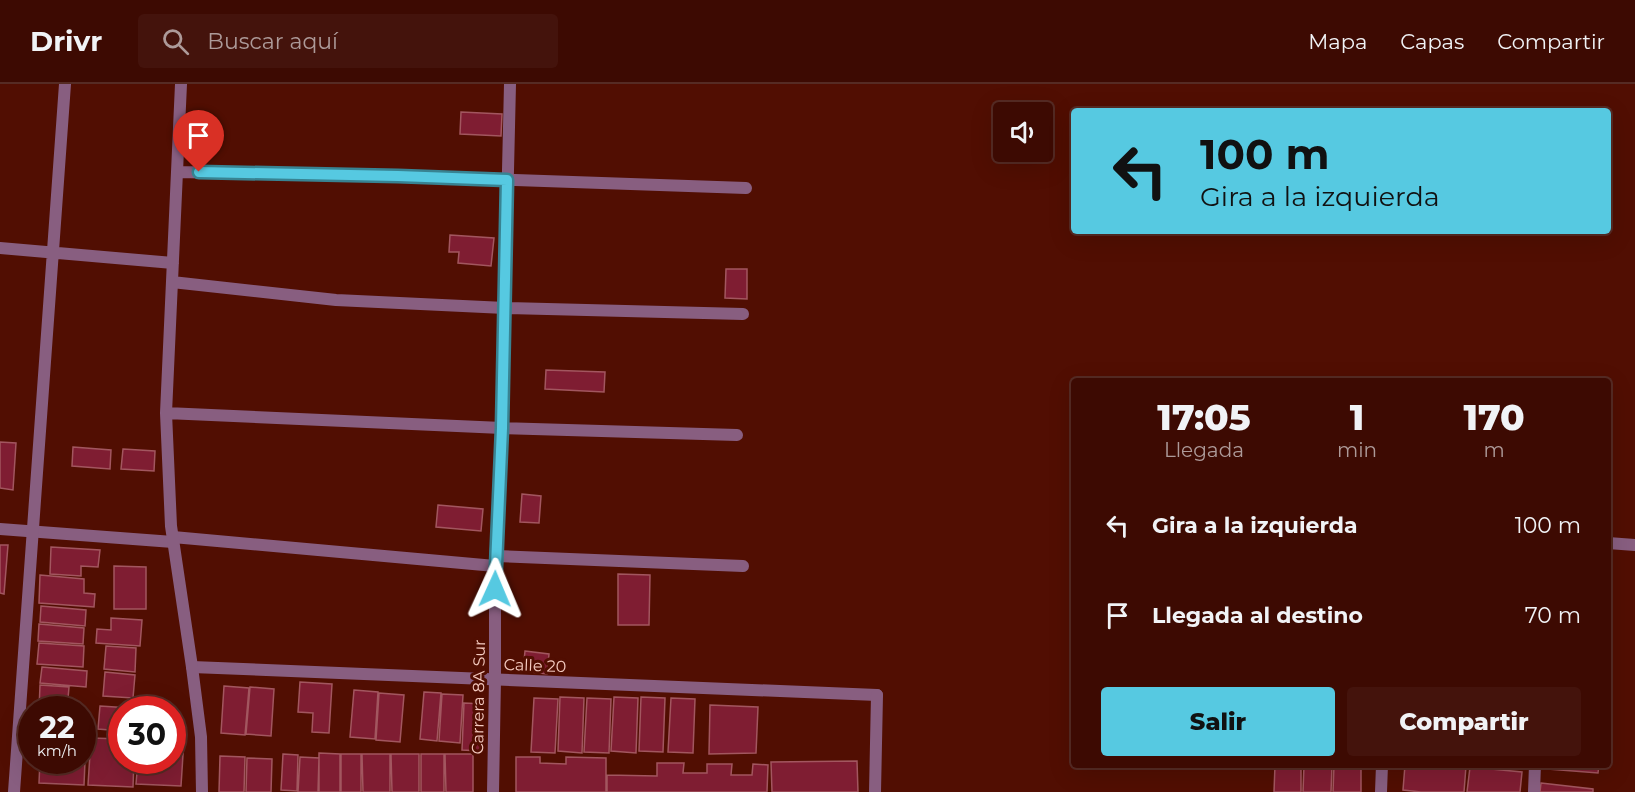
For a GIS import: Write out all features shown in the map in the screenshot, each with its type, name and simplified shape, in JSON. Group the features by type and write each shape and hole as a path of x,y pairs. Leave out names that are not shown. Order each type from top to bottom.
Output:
{"street":[{"path":"14,792 65,84"},
{"path":"181,84 166,413 171,526 201,737 202,792"},
{"name":"Carrera 8A Sur","path":"493,792 495,561 502,428 510,84"},
{"path":"177,172 386,176 746,188"},
{"path":"0,248 173,263"},
{"path":"172,282 336,300 505,308 743,314"},
{"path":"166,413 502,428 737,435"},
{"path":"0,529 495,561 743,566"},
{"path":"1611,543 1635,545"},
{"name":"Calle 20","path":"192,666 877,695 876,792"},
{"path":"1381,792 1382,768"},
{"path":"1534,792 1535,768"}],"building":[{"path":"461,112 502,114 501,136 460,134"},
{"path":"450,235 494,238 491,266 458,263 459,252 449,252"},
{"path":"726,269 747,269 747,299 725,298"},
{"path":"546,370 605,372 604,392 545,389"},
{"path":"0,442 16,443 13,490 0,488"},
{"path":"73,447 111,450 110,469 72,466"},
{"path":"123,449 155,451 154,471 121,469"},
{"path":"522,494 541,496 539,523 520,522"},
{"path":"438,505 483,509 481,531 436,527"},
{"path":"0,545 8,545 4,594 0,593"},
{"path":"51,547 100,550 98,567 81,566 81,576 50,574"},
{"path":"114,566 146,567 146,609 114,609"},
{"path":"618,574 650,575 649,625 618,625"},
{"path":"40,575 84,579 84,593 95,594 94,607 39,603"},
{"path":"41,606 86,610 85,626 40,622"},
{"path":"111,618 142,620 140,646 96,643 97,629 111,630"},
{"path":"39,624 84,628 83,644 38,641"},
{"path":"39,643 84,646 83,667 37,664"},
{"path":"106,646 136,648 135,672 104,669"},
{"path":"525,651 549,654 547,674 523,671"},
{"path":"42,667 87,671 86,687 40,683"},
{"path":"105,672 135,675 133,696 103,696"},
{"path":"300,682 332,684 329,733 312,732 313,713 298,712"},
{"path":"40,685 69,687 68,696 40,696"},
{"path":"224,686 249,688 245,735 221,733"},
{"path":"250,687 274,689 271,736 246,734"},
{"path":"354,690 378,692 375,739 350,737"},
{"path":"424,692 441,693 437,741 420,739"},
{"path":"379,693 404,695 400,742 376,740"},
{"path":"442,694 463,695 460,743 439,741"},
{"path":"560,697 584,698 582,753 558,751"},
{"path":"614,697 638,698 636,753 611,751"},
{"path":"641,697 665,698 663,752 639,751"},
{"path":"534,698 558,699 555,753 531,752"},
{"path":"587,698 611,699 609,753 584,752"},
{"path":"671,698 695,699 693,753 668,752"},
{"path":"464,703 484,704 481,751 462,750"},
{"path":"710,705 758,707 756,753 709,754"},
{"path":"100,706 108,707 108,730 98,729"},
{"path":"96,738 108,739 108,774 133,774 133,787 88,785 89,774 96,774"},
{"path":"319,753 340,754 340,792 319,792"},
{"path":"283,754 298,755 297,791 281,790"},
{"path":"341,754 361,754 361,792 341,792"},
{"path":"362,754 390,754 390,792 363,792"},
{"path":"391,754 419,754 419,792 392,792"},
{"path":"421,754 444,754 444,792 421,792"},
{"path":"445,754 473,754 473,792 446,792"},
{"path":"220,756 245,757 244,792 219,792"},
{"path":"300,757 319,758 318,792 298,792"},
{"path":"516,757 540,757 540,763 566,764 566,757 606,758 606,792 516,792"},
{"path":"247,758 272,759 271,792 246,792"},
{"path":"857,761 858,792 772,792 771,762"},
{"path":"657,763 684,763 683,773 707,773 707,764 732,764 731,775 752,775 753,764 768,765 767,792 607,792 607,775 657,776"},
{"path":"1275,768 1301,768 1301,792 1274,792"},
{"path":"1304,768 1332,768 1331,792 1303,792"},
{"path":"1334,768 1361,768 1361,792 1333,792"},
{"path":"1405,768 1466,768 1464,792 1403,790"},
{"path":"1470,768 1522,772 1520,792 1467,792"},
{"path":"1548,768 1599,768 1598,773"},
{"path":"39,774 84,774 84,785 39,783"},
{"path":"137,774 182,774 181,786 136,784"},
{"path":"1541,783 1593,789 1593,792 1540,792"}],"route":[{"path":"199,172 507,180 502,428 495,589"}]}
